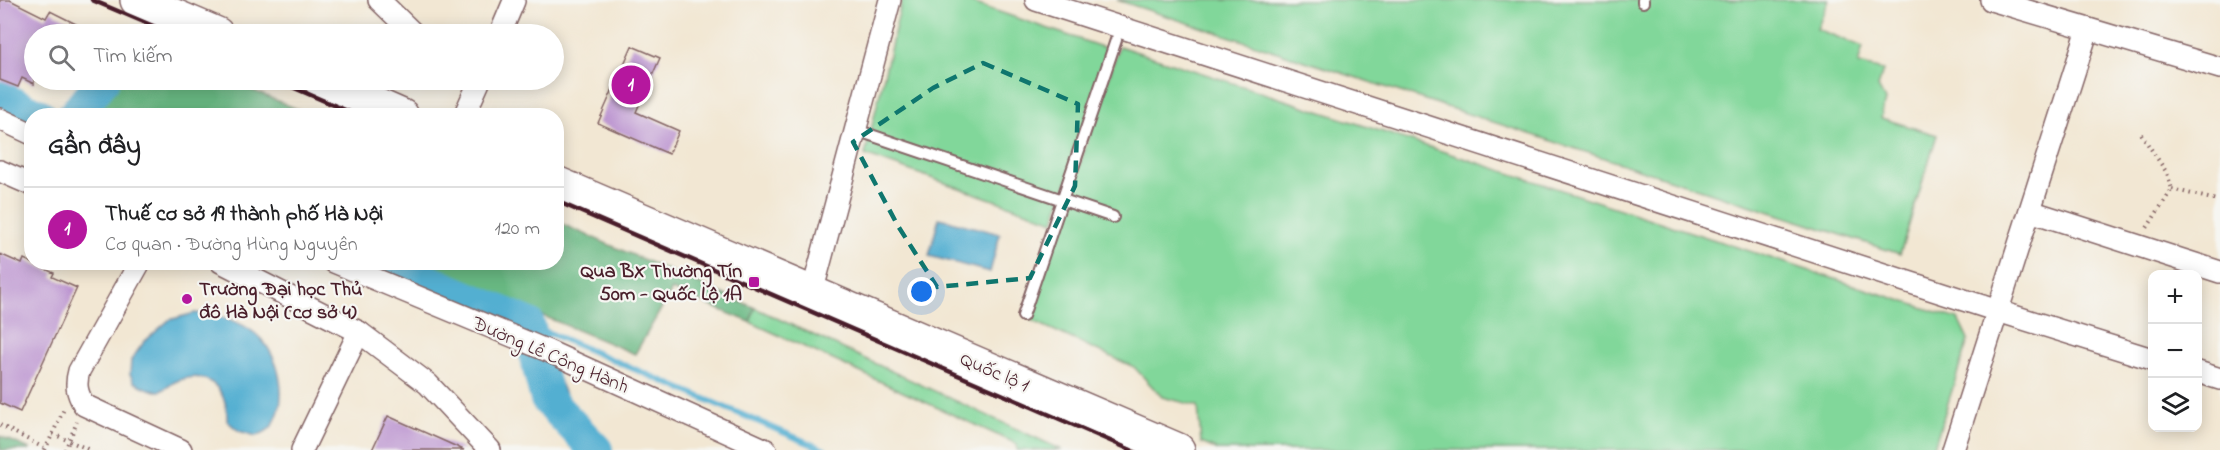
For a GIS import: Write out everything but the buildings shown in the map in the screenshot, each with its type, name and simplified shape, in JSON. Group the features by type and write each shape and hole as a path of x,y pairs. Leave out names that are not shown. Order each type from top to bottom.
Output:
{"highway":[{"path":"137,0 193,24"},
{"path":"343,90 384,108"},
{"name":"Quốc lộ 1","path":"564,186 1178,450"}],"street":[{"path":"379,0 404,24"},
{"path":"812,293 890,0"},
{"path":"1036,0 2148,358"},
{"path":"1991,0 2220,68"},
{"path":"504,24 514,1"},
{"path":"1953,450 2088,29"},
{"path":"466,108 470,90"},
{"path":"0,119 24,130"},
{"path":"4,178 24,184"},
{"path":"2030,212 2220,272"},
{"path":"135,270 84,361 76,382 78,394 84,405 181,450"},
{"path":"241,270 359,332 396,358 428,384 490,450"},
{"name":"Đường Lê Công Hành","path":"353,270 548,351 766,450"},
{"path":"302,450 359,332"},
{"path":"2202,373 2220,380"}],"lane":[{"path":"1023,316 1116,40"},
{"path":"855,130 1113,217"}],"path":[{"path":"2141,134 2167,173 2172,189 2143,236"},
{"path":"2172,189 2216,200"},
{"path":"0,425 45,449 76,382"},
{"path":"65,450 84,405"},
{"path":"53,434 90,450"}],"highlighted area":[{"path":"983,63 1078,104 1075,186 1030,278 937,287 898,226 853,142 933,88"}],"green space":[{"path":"902,0 964,0 1111,50 1054,221 865,155"},
{"path":"1117,0 1829,0 1817,29 1863,47 1858,64 1883,70 1878,87 1885,100 1881,118 1937,135 1900,254"},
{"path":"1119,46 1958,319 1968,340 1933,450 1218,450 1201,443 1198,406 1162,397 1134,367 1029,319"},
{"path":"98,90 252,90 294,108 90,108"},
{"path":"564,225 755,308 750,322 672,290 635,354 432,270 564,270"},
{"path":"755,308 1062,450 1017,450 1017,444 750,322"},
{"path":"0,436 30,449 30,450 0,450"}],"water":[{"path":"939,218 1000,234 990,272 929,256"},
{"path":"195,313 223,317 240,324 255,333 269,349 278,371 281,395 277,417 266,431 256,436 239,431 227,421 224,400 220,392 207,380 188,378 159,391 134,382 130,374 131,360 144,342 169,320"},
{"path":"544,368 557,375 575,419 602,450 585,450 560,420"}],"waterway":[{"path":"80,108 95,90"},
{"path":"0,98 24,109"},
{"path":"403,270 528,324 547,399 596,450"},
{"path":"528,324 825,450"}],"railway":[{"path":"92,0 148,24"},
{"path":"299,90 341,108"},
{"path":"564,204 1131,450"}],"place":[{"name":"Thuế cơ sở 19 thành phố Hà Nội","path":"631,85"},
{"name":"Qua BX Thường Tín 50m - Quốc Lộ 1A","path":"754,282"},
{"name":"Trường Đại học Thủ đô Hà Nội (cơ sở 4)","path":"187,299"}]}
